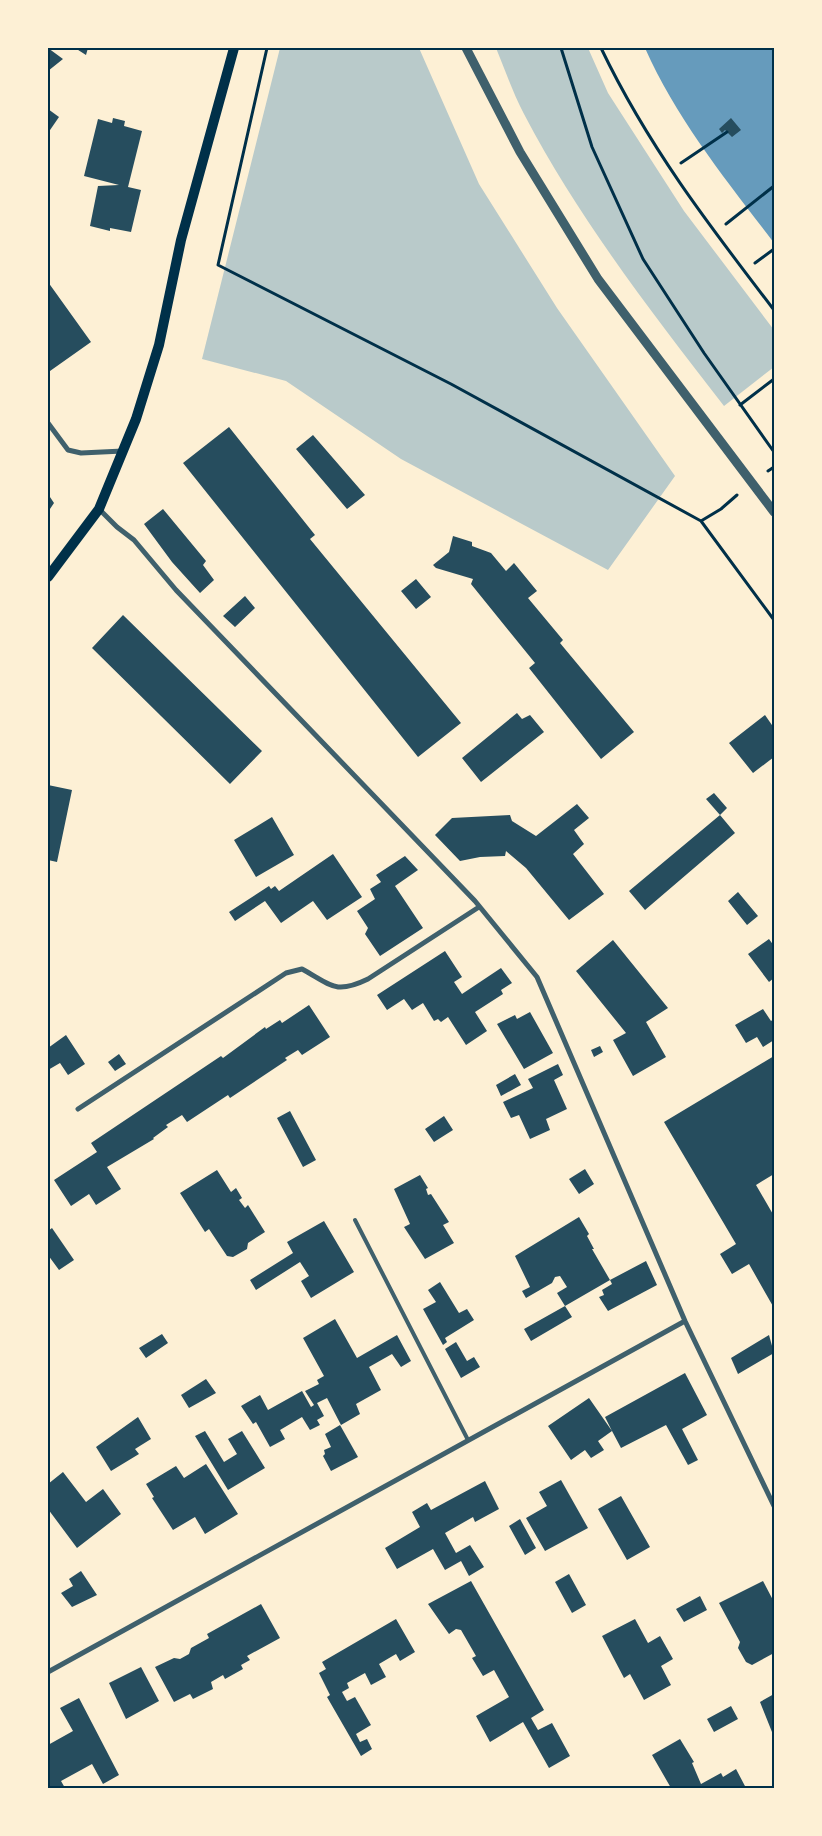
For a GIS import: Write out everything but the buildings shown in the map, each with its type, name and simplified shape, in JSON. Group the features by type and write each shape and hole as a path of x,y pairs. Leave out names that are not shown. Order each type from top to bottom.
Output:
{"main road":[{"path":"48,577 99,509 136,420 159,345 180,240 234,48"}],"street":[{"path":"466,48 520,152 598,279 774,512"},
{"path":"48,423 68,450 81,453 124,451"},
{"path":"99,509 116,527 134,540 176,590 479,908 537,977 685,1321 774,1506"},
{"path":"78,1109 286,973 302,969 335,987 348,988 368,980 479,908"},
{"path":"48,1672 685,1321"}],"lane":[{"path":"355,1220 468,1440"}],"path":[{"path":"267,48 218,265 451,384 701,521 774,620"},
{"path":"561,48 592,146 643,259 740,405 774,452"},
{"path":"601,48 650,139 693,204 774,310"},
{"path":"681,163 727,132"},
{"path":"726,224 774,186"},
{"path":"756,263 774,249"},
{"path":"740,405 774,379"},
{"path":"701,521 721,509 752,482 774,467"}],"shaded area":[{"path":"280,48 419,48 479,184 557,308 675,476 608,570 401,459 286,381 202,359"},
{"path":"496,48 588,48 608,93 684,211 774,330 774,367 724,406 670,336 592,228 568,191 524,114"}],"water":[{"path":"645,48 774,48 774,243 687,125 658,75"}]}
